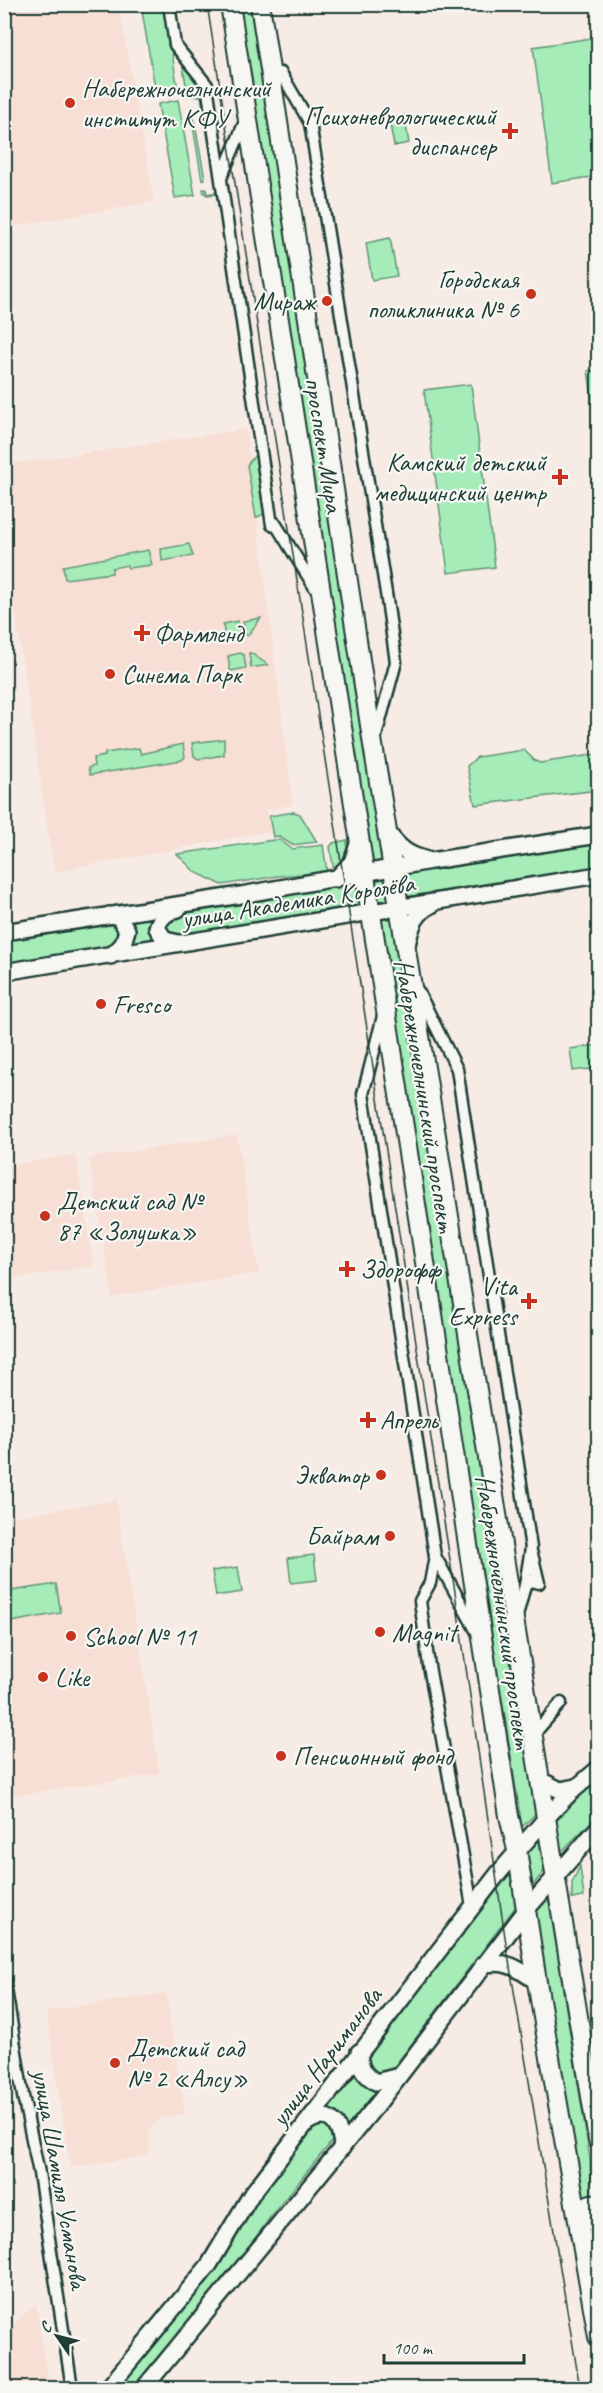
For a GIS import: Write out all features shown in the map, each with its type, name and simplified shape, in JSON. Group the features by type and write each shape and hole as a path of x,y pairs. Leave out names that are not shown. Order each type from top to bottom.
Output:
{"main road":[{"name":"проспект Мира","path":"230,4 368,893"},
{"name":"проспект Мира","path":"260,4 397,889"},
{"path":"388,833 403,851 431,861"},
{"name":"улица Академика Королёва","path":"4,932 598,835"},
{"path":"336,879 352,862 359,838"},
{"name":"улица Академика Королёва","path":"4,972 598,875"},
{"name":"Набережночелнинский проспект","path":"397,889 598,2140"},
{"name":"Набережночелнинский проспект","path":"368,893 509,1816 517,1850 537,1982 598,2337"},
{"path":"184,944 165,940 157,928 159,920 169,912 197,902"},
{"path":"406,948 416,917 424,908 437,902"},
{"path":"109,915 119,917 127,930 123,944 111,956"},
{"path":"335,919 352,922 361,928 369,935 376,953"},
{"name":"улица Нариманова","path":"108,2388 209,2265 251,2195 472,1906 547,1817 576,1787 598,1769"},
{"path":"540,1780 560,1790 576,1787"},
{"path":"144,2388 342,2148 526,1909 598,1828"},
{"path":"483,1965 492,1962 509,1963 537,1982"},
{"path":"359,2052 360,2066 365,2075 376,2082 399,2076"},
{"path":"305,2124 317,2116 326,2117 336,2124 342,2138 342,2148"},
{"path":"581,2231 582,2210 586,2205 598,2205"}],"street":[{"path":"169,4 175,45 207,85 272,525 275,523 322,599"},
{"path":"270,75 281,73 310,123 386,593 396,662 373,745"},
{"path":"222,176 248,116"},
{"path":"413,982 457,1069 531,1548 525,1585 515,1622"},
{"path":"386,1004 363,1094 435,1556 484,1646"},
{"path":"435,1556 429,1583 420,1601 431,1678 472,1906"},
{"path":"533,1735 561,1703"},
{"name":"улица Шамиля Усманова","path":"4,1977 23,2096 40,2179 72,2388"}],"shaded area":[{"name":"Набережночелнинский институт КФУ","path":"5,4 119,5 154,202 5,228"},
{"path":"246,429 293,805 267,810 270,833 54,872 5,544 4,465"},
{"path":"237,1135 259,1273 112,1297 89,1158"},
{"name":"Детский сад № 87 «Золушка»","path":"76,1154 94,1266 5,1280 5,1166"},
{"name":"School № 11","path":"116,1500 160,1774 12,1796 4,1754 4,1518"},
{"name":"Детский сад № 2 «Алсу»","path":"166,1993 185,2114 161,2118 149,2131 150,2148 146,2156 70,2168 46,2011"},
{"path":"36,2303 49,2388 5,2388 5,2332"}],"green space":[{"path":"141,5 164,5 178,90 156,94"},
{"path":"236,5 250,5 386,865 372,867"},
{"path":"598,37 598,176 552,183 533,47"},
{"path":"182,61 204,89 220,189 217,194 207,195 204,193 203,189 206,189 207,194 217,192 201,96 188,96"},
{"path":"178,100 195,195 175,198 158,104"},
{"path":"190,107 192,107 205,179 202,180"},
{"path":"404,115 409,143 394,146 389,119"},
{"path":"390,238 397,276 372,280 366,243"},
{"path":"598,370 598,435 588,371"},
{"path":"471,384 495,567 448,573 424,390"},
{"path":"257,453 266,511 256,518 247,465"},
{"path":"189,544 193,556 162,561 161,549"},
{"path":"148,550 152,565 128,568 127,565 112,568 112,573 65,579 63,566"},
{"path":"261,618 248,635 246,635 243,621"},
{"path":"238,621 240,634 237,638 225,640 223,624"},
{"path":"240,653 244,655 246,668 230,671 228,656"},
{"path":"249,653 251,653 268,665 251,668"},
{"path":"224,739 224,755 198,759 194,756 192,743"},
{"path":"183,744 185,757 182,760 90,775 88,768 94,766 93,758 105,756 105,753 139,748 141,754"},
{"path":"524,750 540,763 598,754 598,790 475,805 467,766 477,757"},
{"path":"294,812 300,814 317,842 292,845 278,836 273,837 269,816"},
{"path":"280,840 292,849 323,845 327,872 278,876 222,885 195,872 177,854"},
{"path":"347,840 347,860 334,872 330,847 333,843"},
{"path":"598,843 598,867 511,885 407,901 402,873"},
{"path":"388,876 392,904 378,906 373,879"},
{"path":"357,881 362,909 173,938 165,927 173,915 261,901 294,891"},
{"path":"395,914 531,1782 535,1814 522,1827 380,917"},
{"path":"126,918 154,920 152,931 157,943 129,948"},
{"path":"112,920 122,930 115,945 5,967 5,937"},
{"path":"598,1045 598,1068 573,1071 570,1049"},
{"path":"314,1555 317,1580 291,1583 288,1558"},
{"path":"238,1567 242,1592 216,1596 212,1571"},
{"path":"56,1584 61,1613 5,1623 5,1592"},
{"path":"598,1780 598,1815 560,1853 554,1819"},
{"path":"538,1835 544,1871 531,1888 526,1851"},
{"path":"580,1866 584,1897 572,1899 572,1883"},
{"path":"510,1873 517,1905 388,2075 373,2074 367,2061 369,2054"},
{"path":"548,1895 590,2159 592,2201 581,2202 535,1911"},
{"path":"353,2067 362,2082 375,2088 383,2086 346,2133 338,2118 322,2111"},
{"path":"325,2121 334,2135 333,2140 271,2216 238,2264 137,2388 116,2388 309,2127"},
{"path":"593,2213 598,2243 598,2306 585,2214"}],"tram line":[{"path":"207,4 455,1592 505,1937 580,2388"}],"place":[{"name":"Набережночелнинский институт КФУ","path":"70,103"},
{"name":"Психоневрологический диспансер","path":"510,131"},
{"name":"Городская поликлиника № 6","path":"531,294"},
{"name":"Мираж","path":"327,301"},
{"name":"Камский детский медицинский центр","path":"560,477"},
{"name":"Фармленд","path":"142,633"},
{"name":"Синема Парк","path":"110,674"},
{"name":"Fresco","path":"101,1004"},
{"name":"Детский сад № 87 «Золушка»","path":"45,1216"},
{"name":"Здорофф","path":"347,1269"},
{"name":"Vita Express","path":"529,1301"},
{"name":"Апрель","path":"368,1420"},
{"name":"Экватор","path":"381,1475"},
{"name":"Байрам","path":"390,1536"},
{"name":"Magnit","path":"380,1632"},
{"name":"School № 11","path":"71,1636"},
{"name":"Like","path":"43,1677"},
{"name":"Пенсионный фонд","path":"281,1756"},
{"name":"Детский сад № 2 «Алсу»","path":"115,2063"}]}
